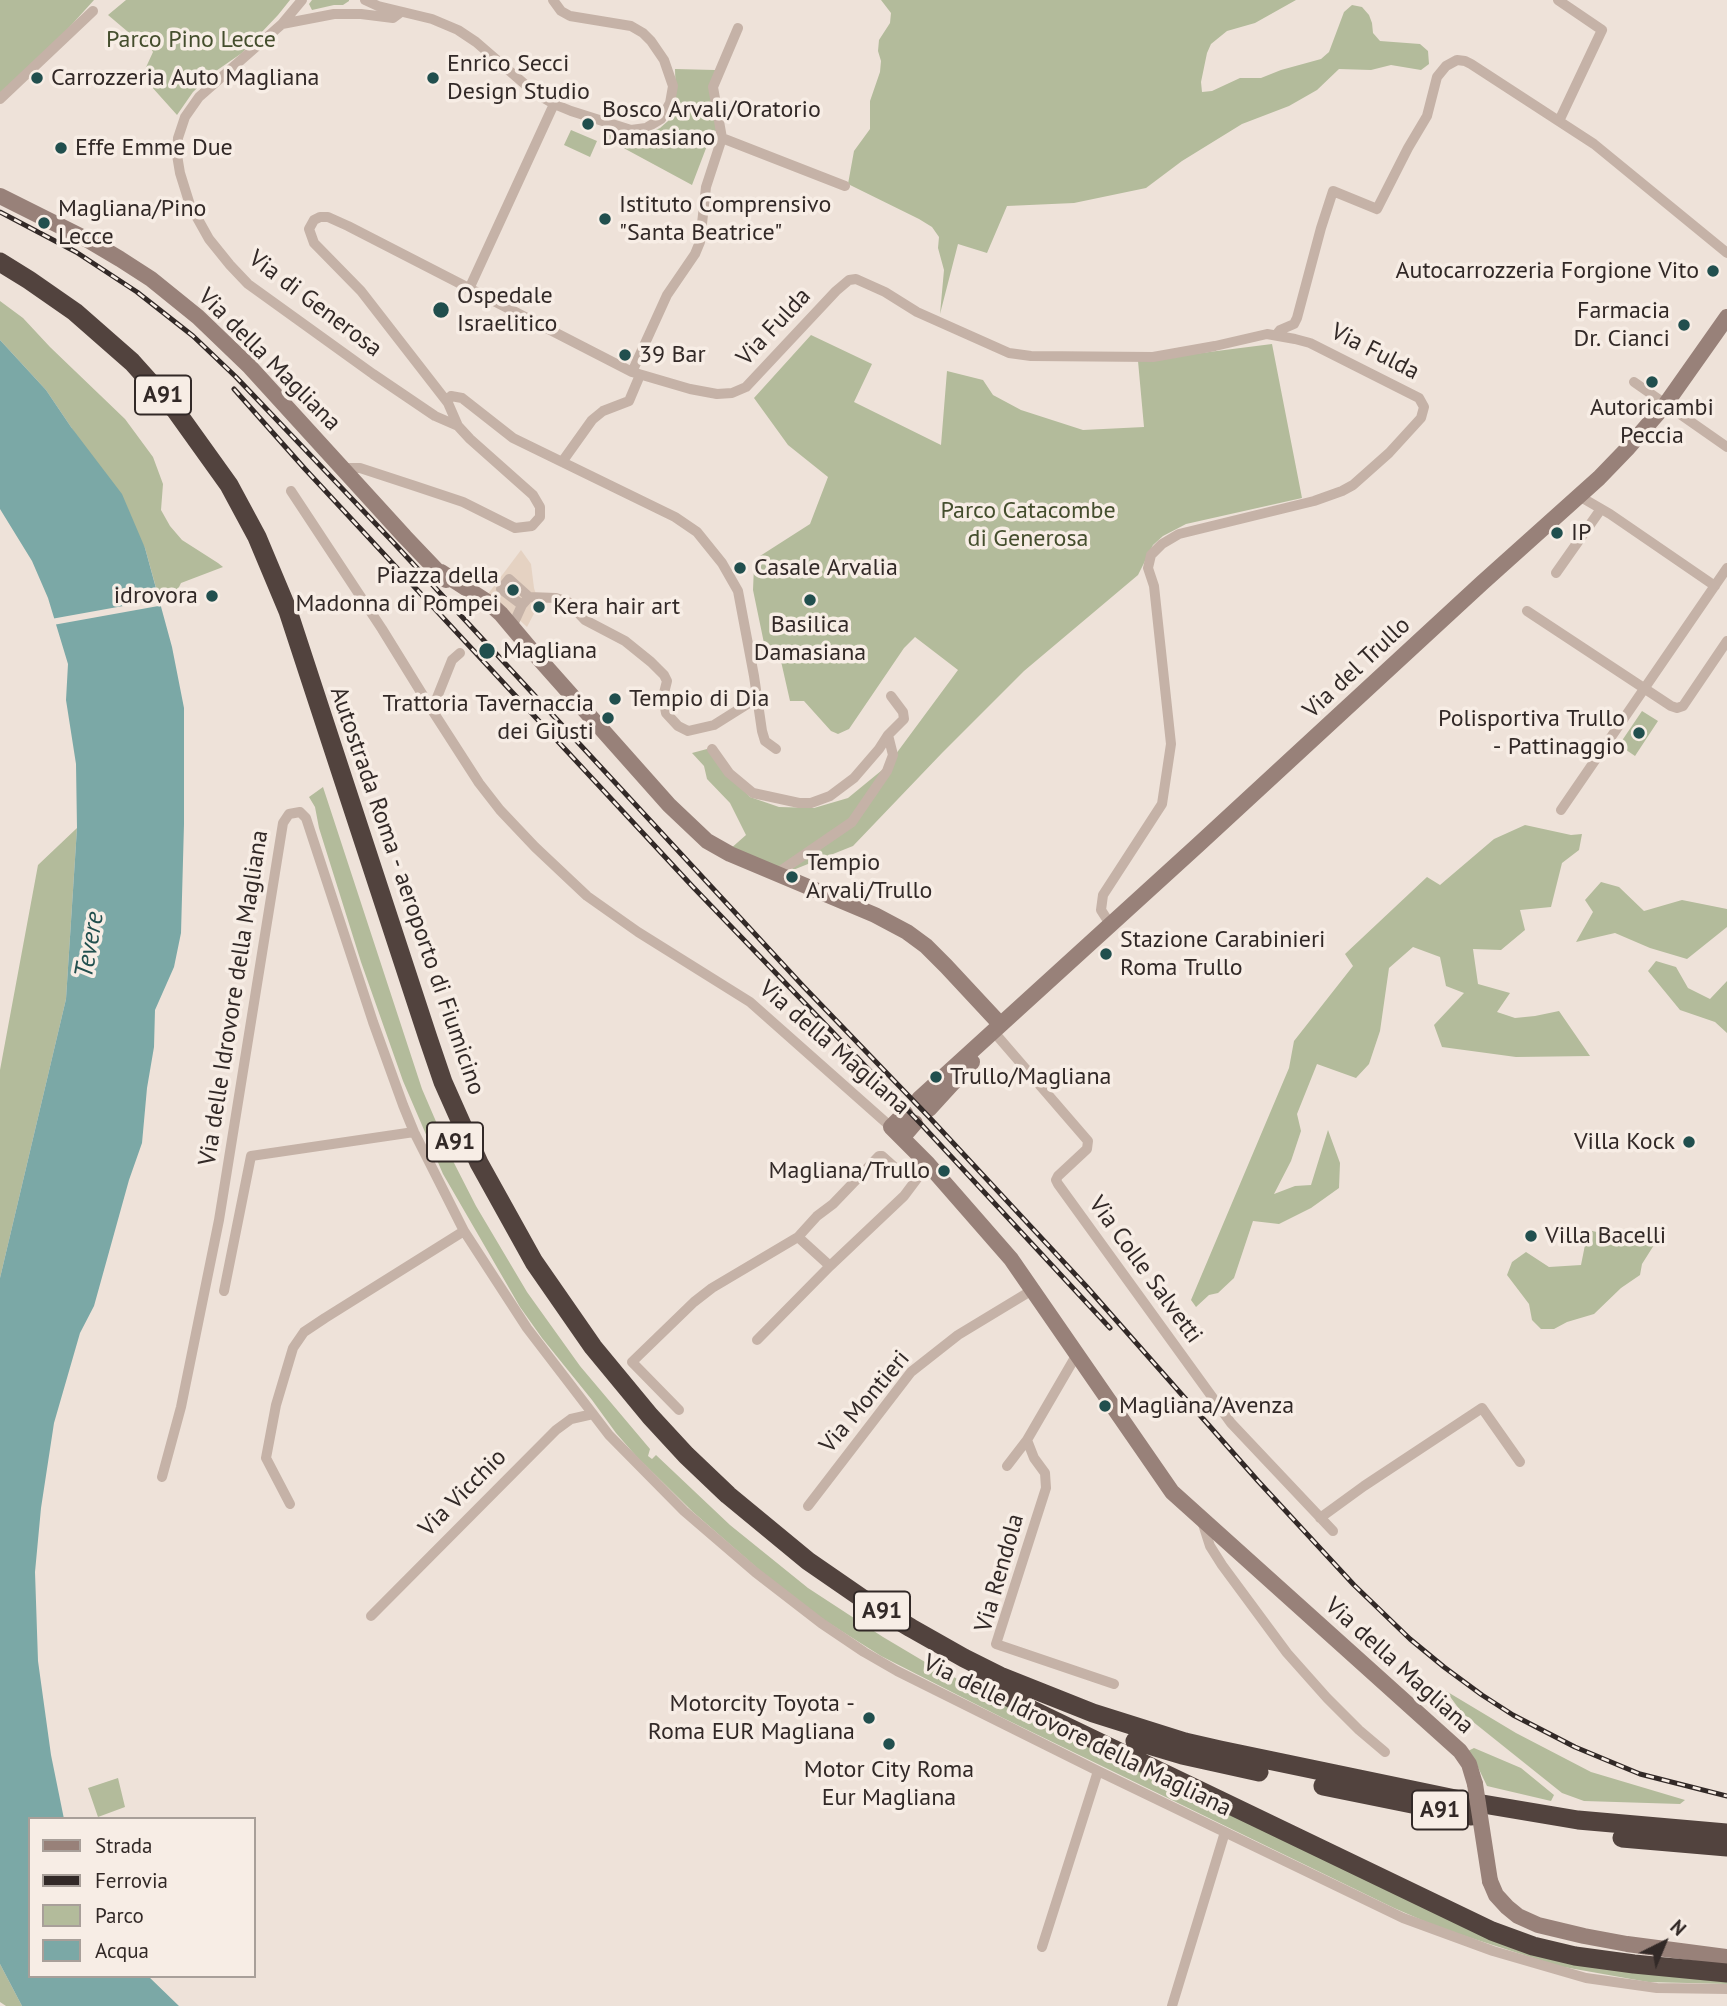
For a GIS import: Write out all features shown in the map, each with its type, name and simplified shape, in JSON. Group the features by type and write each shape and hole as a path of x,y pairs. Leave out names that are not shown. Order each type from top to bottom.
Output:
{"highway":[{"name":"Autostrada Roma - aeroporto di Fiumicino","path":"0,262 44,298 145,395 174,429 245,526 278,582 443,1082 483,1172 534,1262 586,1339 650,1416 728,1495 808,1561 899,1621 988,1670 1093,1713 1203,1746 1465,1801 1586,1821 1727,1833"},
{"name":"Autostrada Roma - aeroporto di Fiumicino","path":"0,277 44,298"},
{"name":"Autostrada Roma - aeroporto di Fiumicino","path":"245,526 428,1078 470,1174 522,1267 602,1380 659,1445 718,1504 779,1555 839,1599 913,1645 982,1682 1099,1729 1232,1767 1464,1815 1546,1829 1727,1847"},
{"path":"982,1682 1026,1707 1492,1931 1533,1946 1575,1956 1727,1973"}],"main road":[{"name":"Via della Magliana","path":"0,195 108,251 176,299 250,367 455,589 468,601 510,625"},
{"name":"Via del Trullo","path":"924,1104 997,1027 1618,459 1665,405 1727,317"},
{"path":"510,625 684,820 717,848 874,915 907,932 946,966 997,1027"},
{"path":"896,1132 910,1118"},
{"name":"Via della Magliana","path":"896,1132 998,1242 1034,1289 1167,1487 1460,1751 1469,1764 1475,1784 1490,1881 1496,1895 1507,1907 1518,1916 1538,1925 1627,1944 1727,1958"}],"street":[{"name":"Via di Generosa","path":"302,0 282,24 191,107 180,127 177,155 186,194 209,239 238,274 258,292 373,374 440,418 458,426 533,495 540,510 538,520 534,525 522,528 508,525 463,502 360,468 343,468"},
{"path":"365,0 377,6 432,19 458,30 476,42 535,93 554,104 626,130 639,130 656,123 665,115 673,86 664,60 643,33 621,24 574,18 561,11 553,0"},
{"path":"1558,0 1602,30 1559,121"},
{"path":"0,99 93,11"},
{"path":"282,24 334,14 393,18 401,12"},
{"path":"562,462 592,420 603,411 629,401 636,374 667,295 700,242 706,187 722,138 713,87 738,28"},
{"path":"1276,335 1280,330 1294,324 1297,318 1333,191 1377,209 1427,116 1437,77 1446,65 1457,60 1465,61 1615,160 1727,253"},
{"path":"469,289 554,104"},
{"path":"722,138 845,186"},
{"name":"Via Fulda","path":"458,426 447,403 361,291 314,243 310,235 310,225 320,217 328,217 636,374 717,394 739,391 752,382 835,291 849,280 856,279 885,292 917,312 1002,351 1024,356 1153,356 1215,346 1259,335 1276,335 1310,343 1414,394 1423,403 1421,418 1390,453 1342,491 1279,510 1179,534 1165,541 1153,552 1148,568 1154,586 1171,744 1162,804 1103,895 1101,910 1110,924"},
{"path":"1634,382 1727,447"},
{"path":"440,418 445,419 450,415 447,399 451,396 462,398 513,438 693,528 730,574 739,596 763,736 767,743 776,749"},
{"name":"Via della Magliana","path":"291,491 489,797 535,847 587,896 616,917 750,1002 896,1132"},
{"path":"1579,496 1715,586"},
{"path":"1556,573 1601,509"},
{"path":"1561,810 1727,568"},
{"path":"510,625 525,601 559,599 568,602 585,620 625,641 664,675 667,681 663,697 666,713 678,726 688,731 714,725 757,698"},
{"path":"1527,611 1671,706 1682,707 1727,641"},
{"path":"432,710 452,660 460,653"},
{"path":"712,749 729,773 753,793 811,803 830,796 854,778 904,719 903,712 891,696"},
{"path":"776,874 852,822 887,771 893,755 888,735"},
{"name":"Via delle Idrovore della Magliana","path":"162,1477 181,1407 219,1220 282,823 286,816 300,812 306,818 373,1022 414,1132 464,1231 527,1328 621,1449 684,1511 755,1572 821,1623 897,1671 1403,1918 1524,1961 1586,1978 1646,1987 1727,1989"},
{"name":"Via Colle Salvetti","path":"997,1027 1088,1141 1087,1149 1058,1176 1058,1184 1231,1423 1333,1531"},
{"path":"224,1291 251,1156 414,1132"},
{"path":"679,1410 632,1362 703,1295 798,1237 879,1156 901,1173"},
{"path":"757,1340 904,1196 928,1164"},
{"path":"290,1504 266,1458 276,1405 293,1348 304,1332 464,1231"},
{"path":"798,1237 830,1266"},
{"name":"Via Montieri","path":"808,1506 911,1372 958,1335 1034,1289"},
{"path":"1007,1466 1027,1440 1077,1354"},
{"path":"1320,1517 1482,1408 1520,1462"},
{"name":"Via Vicchio","path":"371,1616 556,1430 576,1416 593,1414"},
{"name":"Via Rendola","path":"1027,1440 1034,1458 1045,1473 1046,1488 996,1644 1114,1685"},
{"name":"Via della Magliana","path":"1201,1519 1210,1546 1222,1565 1287,1653 1327,1698 1385,1752"},
{"path":"1042,1947 1098,1771"},
{"path":"1172,2006 1225,1832"}],"green space":[{"path":"0,0 94,0 56,42 0,93"},
{"name":"Parco Pino Lecce","path":"126,0 290,0 242,53 213,73 193,92 177,115 142,76 153,52 149,45 134,37 108,15"},
{"path":"312,0 349,1 343,5 312,10 309,4"},
{"path":"881,0 1296,0 1255,23 1227,31 1211,44 1201,82 1202,92 1212,91 1240,78 1261,78 1321,59 1329,52 1344,12 1352,5 1362,7 1369,15 1373,33 1380,41 1420,44 1428,51 1429,64 1421,70 1391,65 1371,70 1339,69 1317,90 1289,106 1242,124 1182,161 1146,188 1074,203 1007,206 987,253 958,244 940,314 944,270 938,248 939,237 932,227 848,184 854,151 870,129 870,101 880,72 879,40 890,23 891,13"},
{"path":"675,69 715,70 716,131 713,130 692,185 605,138 608,131 634,137 643,136 668,121 676,102"},
{"path":"571,130 597,141 590,157 564,145"},
{"path":"0,301 23,318 125,419 153,457 163,484 161,510 170,526 182,540 223,567 181,583 177,591 158,595 145,548 71,427 46,390 0,340"},
{"name":"Parco Catacombe di Generosa","path":"811,335 872,364 854,402 941,445 947,371 983,380 993,395 1021,410 1083,430 1144,427 1138,361 1272,344 1302,498 1186,524 1163,536 1153,545 1138,575 1024,671 853,846 788,872 729,850 746,835 730,803 707,779 704,766 692,753 707,749 750,797 779,807 814,808 848,798 887,766 958,670 915,637 904,648 849,729 838,734 831,731 804,701 790,701 778,648 765,648 753,590 754,566 760,556 810,524 828,477 788,445 754,398"},
{"name":"Polisportiva Trullo - Pattinaggio","path":"1642,711 1658,721 1635,756 1619,745"},
{"path":"323,787 422,1089 453,1161 476,1206 527,1292 580,1366 650,1449 648,1456 652,1459 656,1455 730,1525 808,1588 883,1637 967,1684 1494,1937 1727,1976 1727,1984 1648,1982 1558,1966 1440,1928 1003,1718 881,1656 824,1620 772,1581 693,1512 616,1433 520,1307 443,1174 403,1081 361,962 319,828 315,807 309,797"},
{"path":"1525,825 1571,835 1582,834 1579,850 1562,863 1551,907 1520,910 1525,930 1501,950 1473,949 1478,984 1510,993 1497,1012 1515,1018 1559,1011 1590,1056 1516,1057 1442,1047 1434,1025 1464,993 1446,986 1440,957 1413,947 1389,968 1380,1031 1369,1064 1356,1078 1317,1064 1297,1114 1301,1131 1291,1161 1274,1194 1295,1186 1311,1185 1328,1130 1340,1163 1339,1188 1311,1208 1279,1224 1253,1221 1234,1278 1218,1293 1209,1295 1196,1307 1191,1300 1289,1068 1294,1041 1353,966 1345,954 1427,877 1440,885 1494,839"},
{"path":"77,828 66,999 0,1278 0,1070 38,865"},
{"path":"1601,882 1619,887 1644,911 1682,900 1727,909 1727,927 1687,959 1650,948 1615,933 1576,942 1593,912 1585,900"},
{"path":"1656,961 1676,967 1688,988 1710,999 1727,981 1727,1033 1715,1022 1680,1010 1648,971"},
{"path":"1588,1230 1654,1245 1642,1264 1640,1275 1621,1288 1594,1314 1554,1329 1541,1329 1532,1320 1529,1304 1507,1275 1512,1262 1526,1252 1549,1267 1581,1265"},
{"path":"1446,1691 1516,1733 1591,1772 1685,1800 1680,1804 1584,1801 1562,1793 1462,1713"},
{"path":"1474,1748 1521,1768 1554,1795 1551,1801 1487,1786 1468,1751"},
{"path":"118,1778 125,1807 98,1817 88,1788"},
{"path":"0,1964 22,2006 6,2006 0,2002"}],"shaded area":[{"name":"Piazza della Madonna di Pompei","path":"521,550 531,564 539,604 527,627 488,594"}],"water":[{"name":"Tevere","path":"0,340 46,390 122,494 145,548 172,647 184,708 181,933 174,967 155,1010 154,1047 142,1143 94,1306 80,1333 54,1423 41,1508 35,1572 38,1661 51,1755 64,1817 28,1817 28,1978 150,1978 179,2006 22,2006 0,1964 0,1278 66,999 77,828 76,764 66,700 68,664 48,598 32,561 0,509"}],"pier":[{"path":"162,599 164,605 53,625 51,619"}],"railway":[{"path":"0,212 76,252 137,292 193,336 236,377 1086,1286 1354,1585 1410,1639 1482,1695 1513,1715 1575,1747 1640,1774 1727,1796"},
{"path":"234,389 693,887 921,1124 1110,1328"}],"place":[{"name":"Carrozzeria Auto Magliana","path":"37,78"},
{"name":"Enrico Secci Design Studio","path":"433,78"},
{"name":"Bosco Arvali/Oratorio Damasiano","path":"588,124"},
{"name":"Effe Emme Due","path":"61,148"},
{"name":"Istituto Comprensivo \"Santa Beatrice\"","path":"605,219"},
{"name":"Magliana/Pino Lecce","path":"44,223"},
{"name":"Autocarrozzeria Forgione Vito","path":"1713,271"},
{"name":"Ospedale Israelitico","path":"441,310"},
{"name":"Farmacia Dr. Cianci","path":"1684,325"},
{"name":"39 Bar","path":"625,355"},
{"name":"Autoricambi Peccia","path":"1652,382"},
{"name":"IP","path":"1557,533"},
{"name":"Casale Arvalia","path":"740,568"},
{"name":"Piazza della Madonna di Pompei","path":"513,590"},
{"name":"idrovora","path":"212,596"},
{"name":"Basilica Damasiana","path":"810,600"},
{"name":"Kera hair art","path":"539,607"},
{"name":"Magliana","path":"487,651"},
{"name":"Tempio di Dia","path":"615,699"},
{"name":"Trattoria Tavernaccia dei Giusti","path":"608,718"},
{"name":"Polisportiva Trullo - Pattinaggio","path":"1639,733"},
{"name":"Tempio Arvali/Trullo","path":"792,877"},
{"name":"Stazione Carabinieri Roma Trullo","path":"1106,954"},
{"name":"Trullo/Magliana","path":"936,1077"},
{"name":"Villa Kock","path":"1689,1142"},
{"name":"Magliana/Trullo","path":"944,1171"},
{"name":"Villa Bacelli","path":"1531,1236"},
{"name":"Magliana/Avenza","path":"1105,1406"},
{"name":"Motorcity Toyota - Roma EUR Magliana","path":"869,1718"},
{"name":"Motor City Roma Eur Magliana","path":"889,1744"}]}
